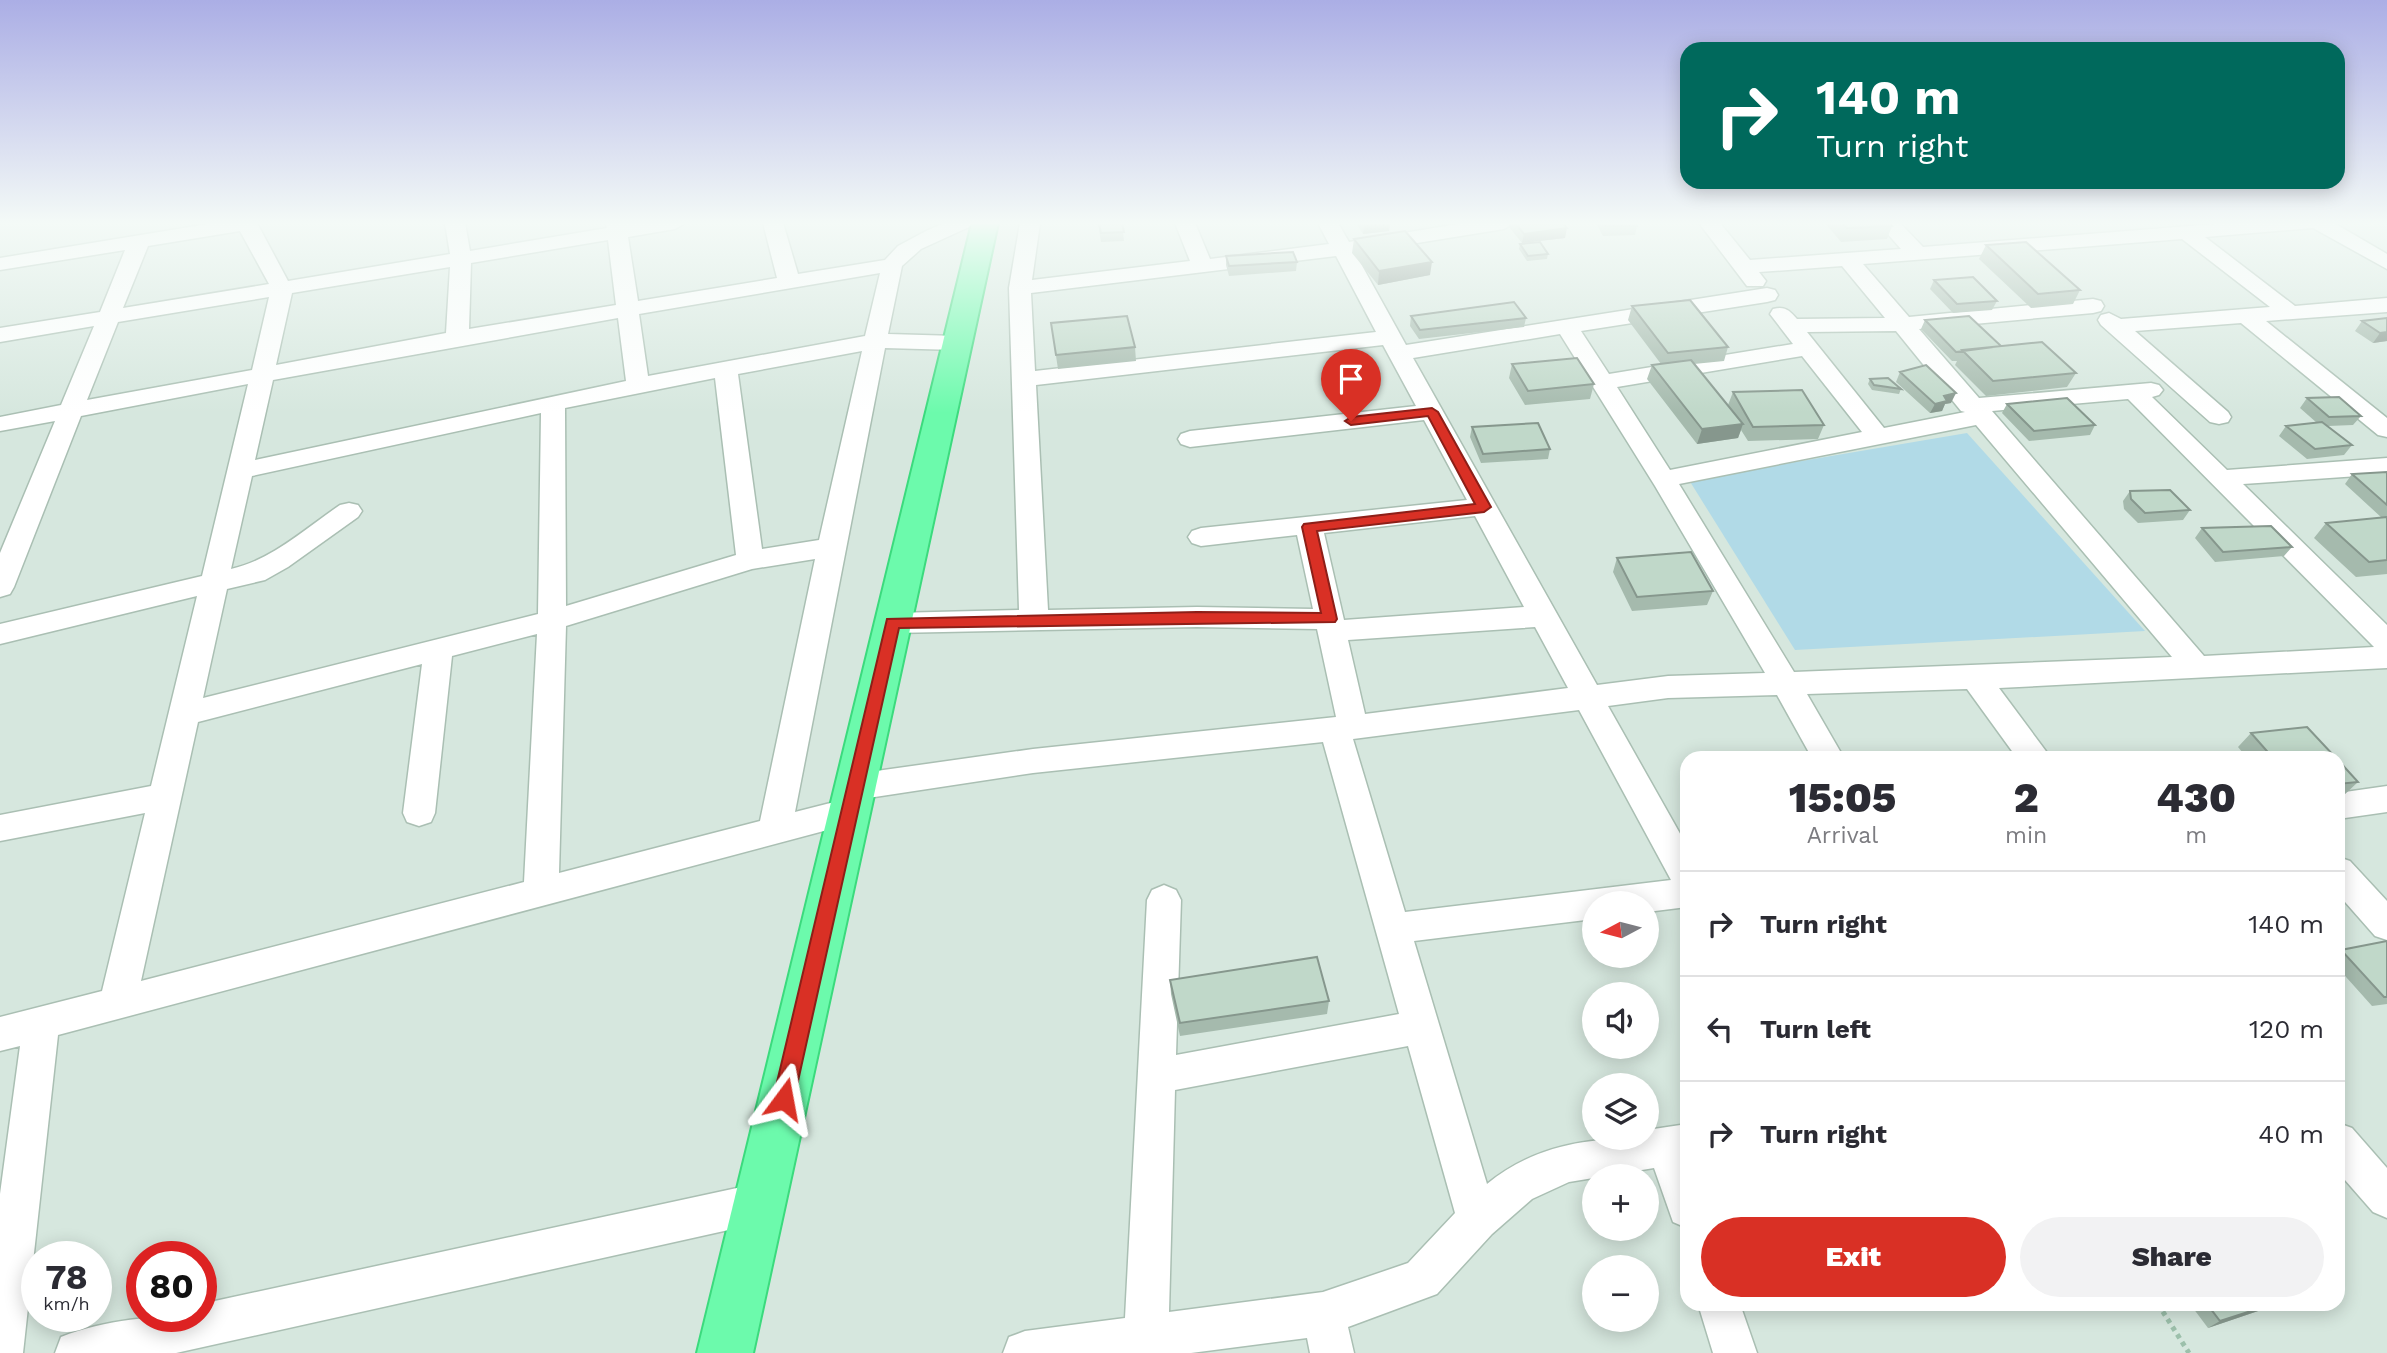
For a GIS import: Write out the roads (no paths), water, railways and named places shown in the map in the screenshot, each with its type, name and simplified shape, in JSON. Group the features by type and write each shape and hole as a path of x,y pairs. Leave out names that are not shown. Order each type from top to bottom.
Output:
{"highway":[{"path":"725,1353 970,286"}],"street":[{"path":"0,587 121,286"},
{"path":"117,1005 282,289 280,286"},
{"path":"0,335 299,286"},
{"path":"457,338 460,286"},
{"path":"622,286 638,385"},
{"path":"0,424 457,338 764,286"},
{"path":"775,830 831,547 888,286"},
{"path":"1034,619 1020,288 1035,286"},
{"path":"1363,286 1680,865"},
{"path":"1760,286 1878,436"},
{"path":"1870,286 2196,667"},
{"path":"2256,286 2292,314"},
{"path":"2073,288 2219,417"},
{"path":"1023,379 1395,345 1566,326 1767,295"},
{"path":"2116,326 2387,305"},
{"path":"1791,326 1902,324 2093,306"},
{"path":"2248,317 2376,411 2387,430"},
{"path":"1566,326 1664,479 1786,682 1824,751"},
{"path":"240,471 638,385 877,341 957,343"},
{"path":"1602,382 1808,348"},
{"path":"726,369 750,560"},
{"path":"1664,479 1878,436 1977,411 2185,386"},
{"path":"2133,391 2387,642"},
{"path":"541,892 552,620 553,403"},
{"path":"1190,439 1432,412"},
{"path":"2221,478 2387,466"},
{"path":"1201,537 1484,507"},
{"path":"0,634 255,573 278,561 349,511"},
{"path":"1310,527 1331,625 1344,728 1393,929 1477,1219"},
{"path":"184,714 552,620 750,560 831,547"},
{"path":"893,623 1034,619 1331,625 1543,616"},
{"path":"419,813 438,649"},
{"path":"0,1034 775,830 852,799 1033,761 1344,728 1668,687 1975,678 2387,657"},
{"path":"1975,678 2030,751"},
{"path":"0,828 165,796"},
{"path":"2345,805 2387,799"},
{"path":"2345,879 2387,925"},
{"path":"1659,896 1680,893"},
{"path":"1146,1337 1164,900"},
{"path":"1393,929 1582,905"},
{"path":"1,1353 41,1025"},
{"path":"1157,1076 1422,1027"},
{"path":"1025,1353 1146,1337 1328,1334 1422,1279 1477,1219 1518,1185 1566,1163 1677,1145 1680,1164"},
{"path":"2345,1150 2387,1198"},
{"path":"77,1353 760,1203"},
{"path":"1721,1311 1735,1353"}]}
